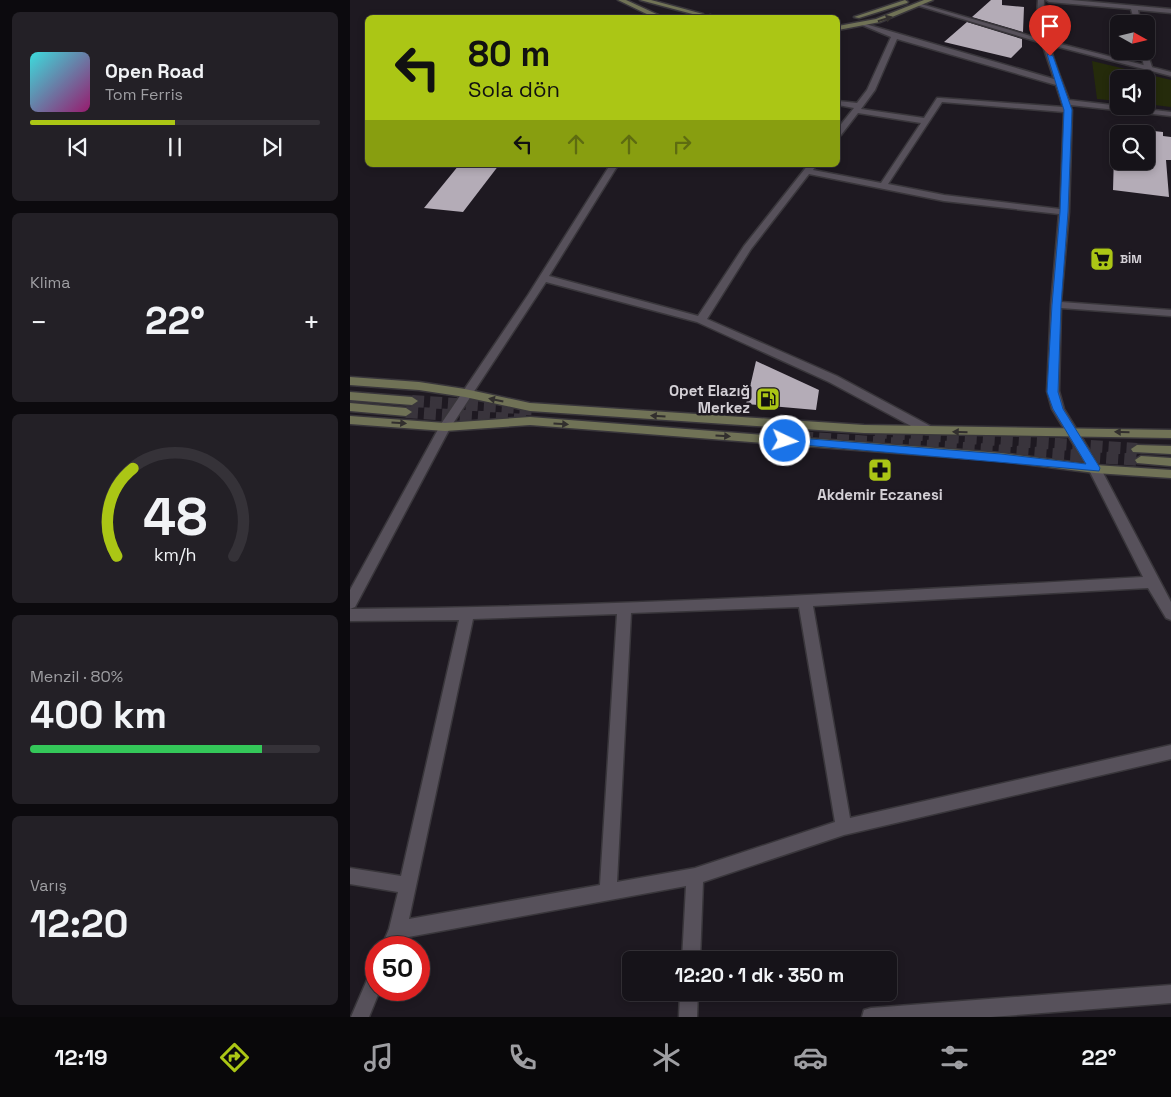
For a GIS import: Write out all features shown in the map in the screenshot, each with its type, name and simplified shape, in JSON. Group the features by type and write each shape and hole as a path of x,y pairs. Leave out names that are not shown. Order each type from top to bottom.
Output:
{"main road":[{"path":"621,0 655,15"},
{"path":"643,0 703,15"},
{"path":"840,21 883,10 910,0"},
{"path":"840,28 891,17 930,0"},
{"path":"695,15 700,14"},
{"path":"350,381 419,386 466,393 530,408 930,431 1171,434"},
{"path":"350,396 412,401"},
{"path":"350,407 406,412"},
{"path":"350,420 445,426 530,421 1001,457 1095,468 1171,474"},
{"path":"1171,450 1139,454 1171,462"}],"street":[{"path":"1041,0 1040,14 1045,42 1066,106 1064,212 1056,305 1052,392 1058,409 1095,468 1152,582 1171,614"},
{"path":"1049,0 1171,11"},
{"path":"919,5 1045,42 1171,74"},
{"path":"1134,8 1136,15"},
{"path":"864,24 895,36 1058,83"},
{"path":"840,130 871,90 895,36"},
{"path":"1146,60 1148,67"},
{"path":"883,186 940,100 1066,106 1171,114"},
{"path":"840,104 926,121"},
{"path":"350,603 445,426 544,278 613,167"},
{"path":"701,320 747,248 810,168 883,186 944,198 1064,212"},
{"path":"544,278 701,320 833,379 930,431"},
{"path":"1056,305 1171,313"},
{"path":"350,615 467,614 805,601 1152,582"},
{"path":"805,601 844,827"},
{"path":"608,892 624,607"},
{"path":"395,936 467,614"},
{"path":"398,930 695,876 844,827 1171,752"},
{"path":"350,876 406,886"},
{"path":"691,951 695,876"},
{"path":"871,1017 1171,994"},
{"path":"360,1017 367,1001"},
{"path":"688,1017 689,1001"}],"green space":[{"path":"1092,61 1129,70 1110,70 1110,100 1097,99"},
{"path":"1155,76 1171,80 1171,107 1155,105"}],"building":[{"path":"991,0 1002,0 1002,5 1024,7 1023,32 972,17"},
{"path":"967,22 1022,39 1022,47 1011,58 944,42"},
{"path":"1155,131 1163,132 1163,136 1171,137 1171,160 1166,160 1169,197 1113,190 1114,170 1155,170"},
{"path":"457,167 497,167 463,212 424,208"},
{"path":"756,361 819,390 816,410 746,404"}],"tunnel":[{"path":"412,401 533,409"},
{"path":"406,412 526,420"},
{"path":"875,432 1137,449"},
{"path":"783,436 1141,460"}],"place":[{"name":"BİM","path":"1102,259"},
{"name":"Opet Elazığ Merkez","path":"768,399"},
{"name":"Akdemir Eczanesi","path":"880,470"}],"route":[{"path":"785,441 1001,457 1095,468 1058,409 1052,392 1056,305 1064,212 1068,110 1050,56"}]}
